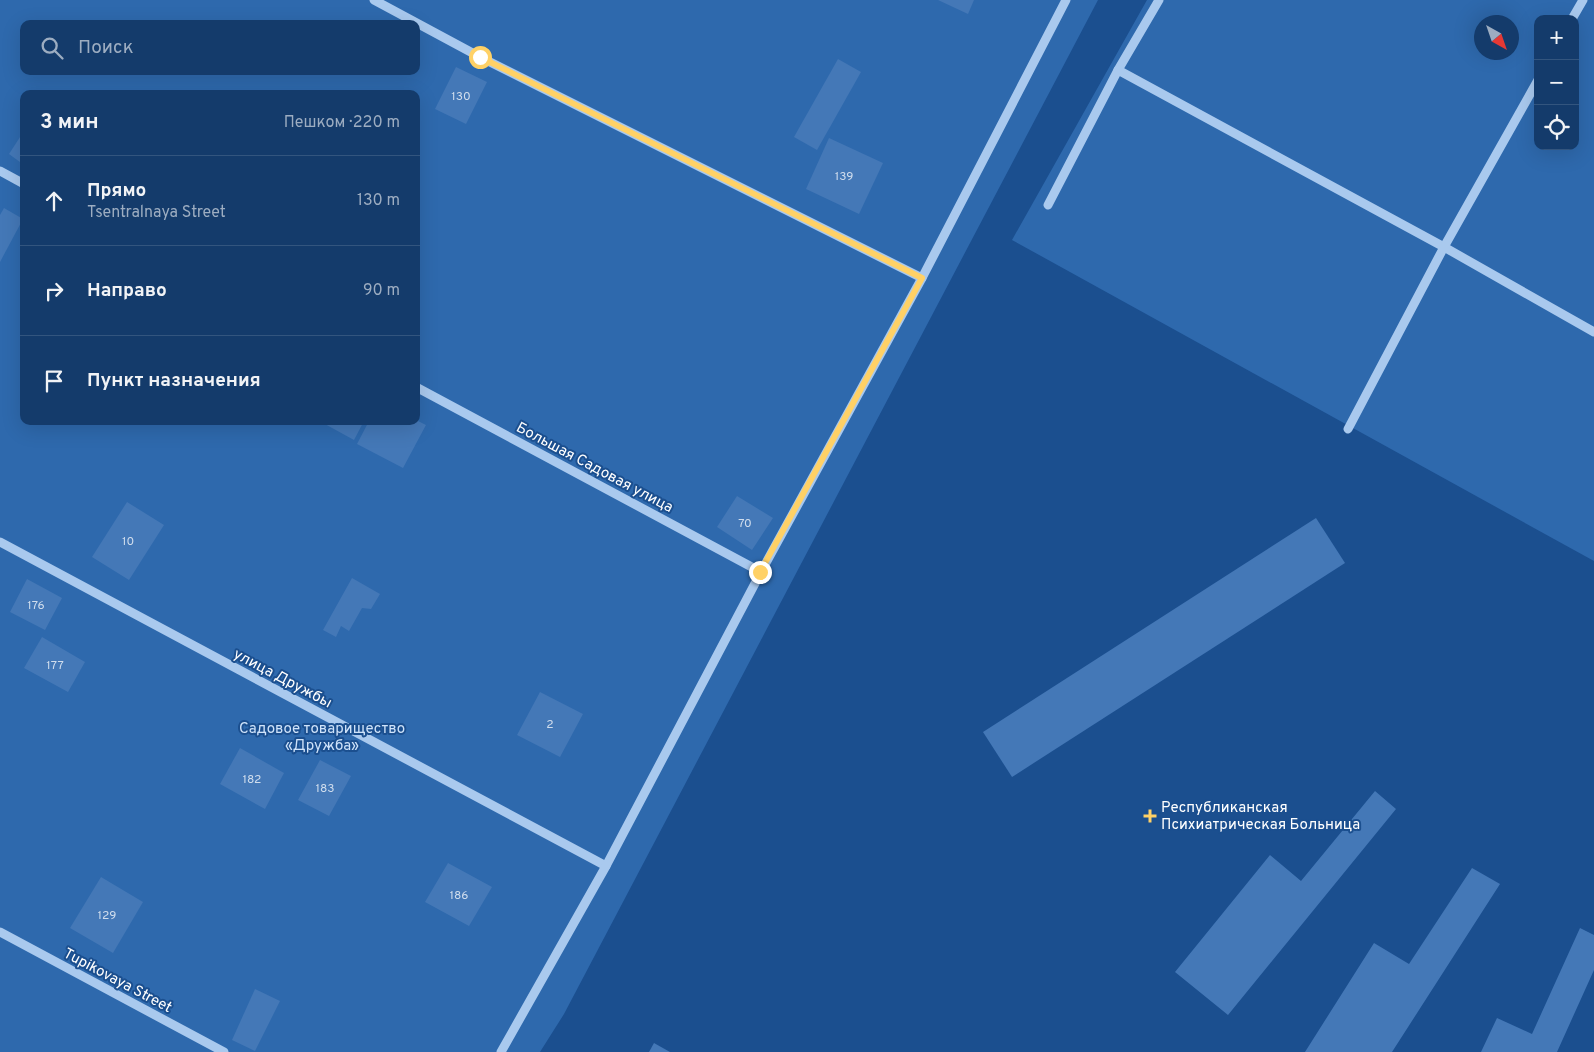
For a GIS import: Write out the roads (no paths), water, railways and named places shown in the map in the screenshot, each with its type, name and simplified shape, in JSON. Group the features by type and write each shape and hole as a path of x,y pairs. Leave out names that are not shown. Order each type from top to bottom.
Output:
{"street":[{"path":"374,0 411,20"},
{"path":"501,1052 606,866 760,572 922,278 1066,0"},
{"path":"1048,205 1118,70 1159,0"},
{"path":"1574,15 1583,0"},
{"path":"420,25 480,57 922,278"},
{"path":"1118,70 1444,247 1594,332"},
{"path":"1348,429 1444,247 1534,87"},
{"path":"0,171 20,182"},
{"name":"Большая Садовая улица","path":"420,389 760,572"},
{"name":"улица Дружбы","path":"0,542 606,866"},
{"name":"Tupikovaya Street","path":"0,932 224,1052"}],"place":[{"name":"Республиканская Психиатрическая Больница","path":"1150,816"}],"park label":[{"name":"Садовое товарищество «Дружба»","path":"322,736"}]}
